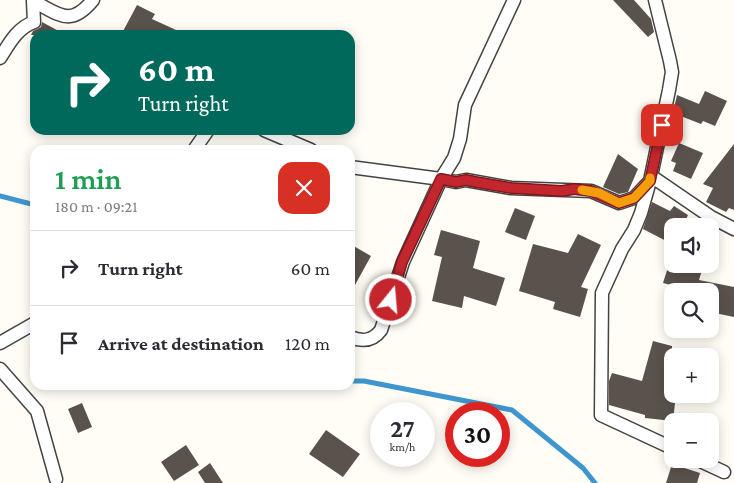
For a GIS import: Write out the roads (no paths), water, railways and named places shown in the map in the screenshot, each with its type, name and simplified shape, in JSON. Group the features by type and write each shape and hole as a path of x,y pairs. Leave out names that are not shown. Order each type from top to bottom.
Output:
{"street":[{"path":"33,0 62,16 80,14 93,0"},
{"path":"0,58 15,35 28,24 34,22 33,0"},
{"path":"355,338 364,341 371,340 382,330 402,262 441,179 454,158 460,139 465,105 514,0"},
{"path":"655,0 672,72 670,90 650,179 634,230 622,249 602,293 601,415 664,444"},
{"path":"276,135 299,145"},
{"path":"355,168 456,182 466,180 511,188 591,191 619,203 634,198 650,179"},
{"path":"650,179 734,229"},
{"path":"0,342 30,326"},
{"path":"0,369 37,411 56,479"},
{"path":"715,468 724,472"}],"waterway":[{"path":"0,196 30,204"},
{"path":"355,381 364,381 512,410 583,468 595,483"}]}
